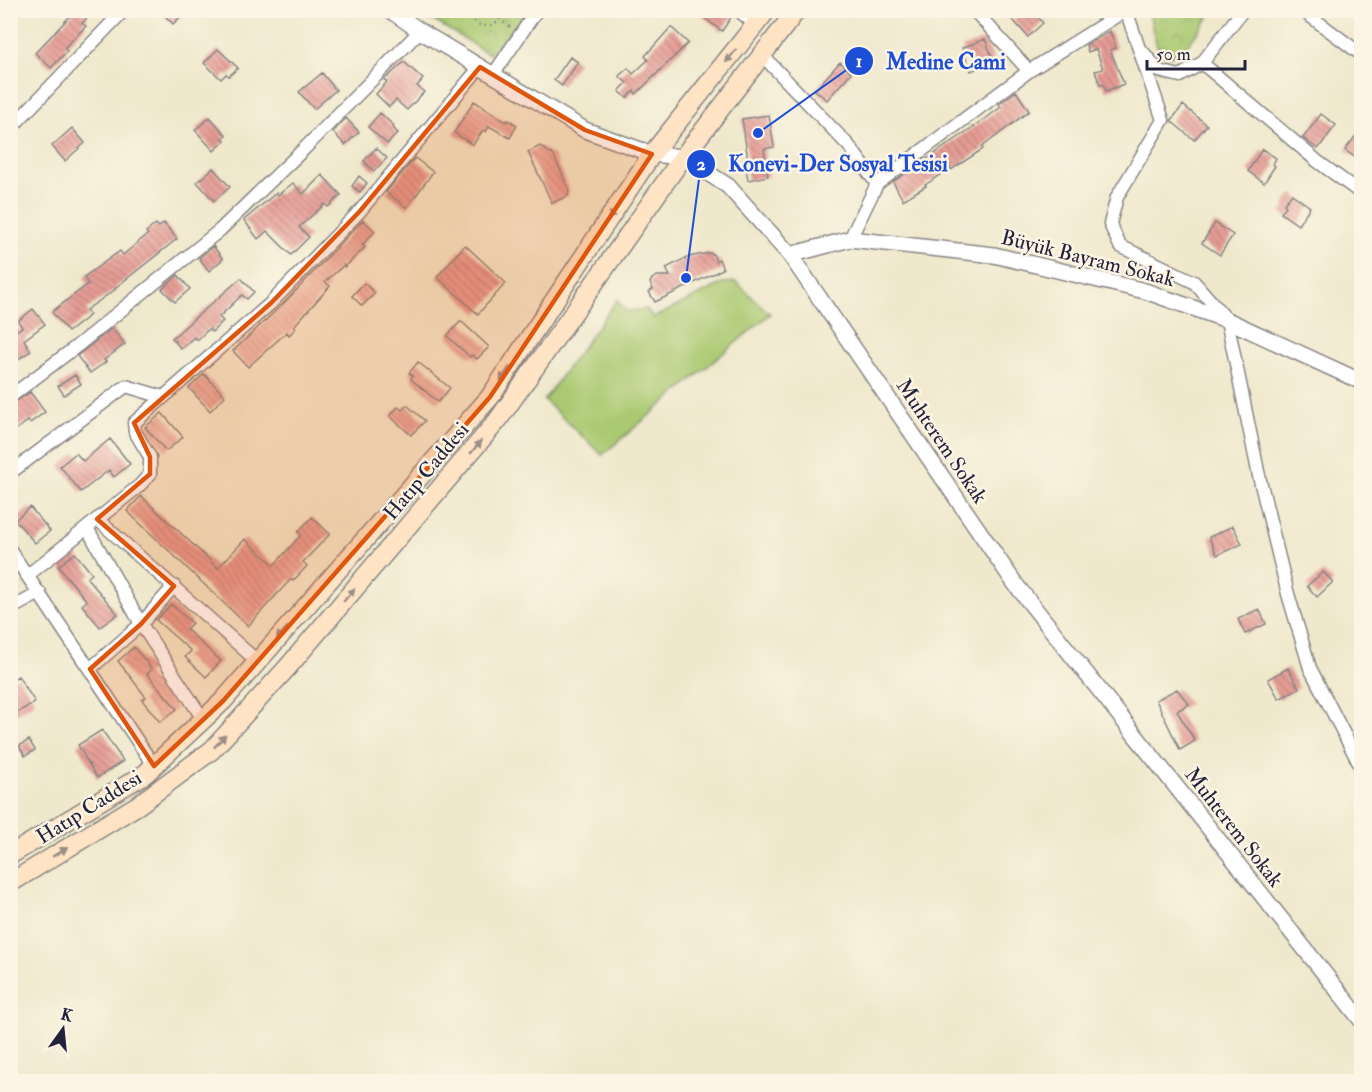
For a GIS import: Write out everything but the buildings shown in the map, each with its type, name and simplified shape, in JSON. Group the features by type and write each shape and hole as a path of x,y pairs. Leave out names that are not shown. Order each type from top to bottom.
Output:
{"main road":[{"name":"Hatıp Caddesi","path":"10,855 145,774 223,701 490,397 652,154 767,10"},
{"name":"Hatıp Caddesi","path":"10,883 138,805 212,750 287,668 498,420 683,157 797,10"}],"street":[{"path":"10,129 124,10"},
{"name":"Muhterem Sokak","path":"390,10 420,31 585,130 652,154 683,157 728,186 790,255 1016,585 1362,1020"},
{"path":"28,575 139,486 150,474 150,457 135,432 134,423 279,295 360,211 487,71 537,10"},
{"path":"738,10 756,25"},
{"path":"974,10 1029,71"},
{"path":"850,239 877,184 1029,71 1126,10 1163,120 1117,197 1110,224 1120,246 1194,282 1227,320 1259,476 1303,646 1310,668 1362,769"},
{"path":"1138,46 1159,71 1180,76 1202,63 1243,10"},
{"path":"1302,10 1362,55"},
{"path":"10,397 220,230 306,147 420,31"},
{"path":"762,55 849,146 877,184"},
{"path":"1202,63 1317,161 1362,194"},
{"name":"Büyük Bayram Sokak","path":"790,255 850,239 994,255 1145,291 1227,320 1362,382"},
{"path":"10,473 126,386 163,397"},
{"path":"97,519 257,662"},
{"path":"87,528 141,624 203,719"},
{"path":"10,550 154,766"},
{"path":"90,669 141,624 174,586"},
{"path":"10,609 40,593"}],"path":[{"path":"469,10 472,20 481,26 486,26 495,22 501,10"}],"highlighted area":[{"path":"480,67 585,130 652,154 490,397 223,701 154,766 90,669 141,624 174,586 97,519 150,474 150,457 134,423 271,303 360,211"}],"green space":[{"path":"527,10 529,12 489,54 418,11"},
{"path":"1149,10 1213,11 1182,50 1174,55 1167,55 1160,51 1156,43"},
{"path":"736,282 770,314 602,455 544,400 617,300 626,311 647,309 653,318 723,283"}],"place":[{"name":"Medine Cami","path":"758,133"},
{"name":"Konevi-Der Sosyal Tesisi","path":"686,278"}]}
